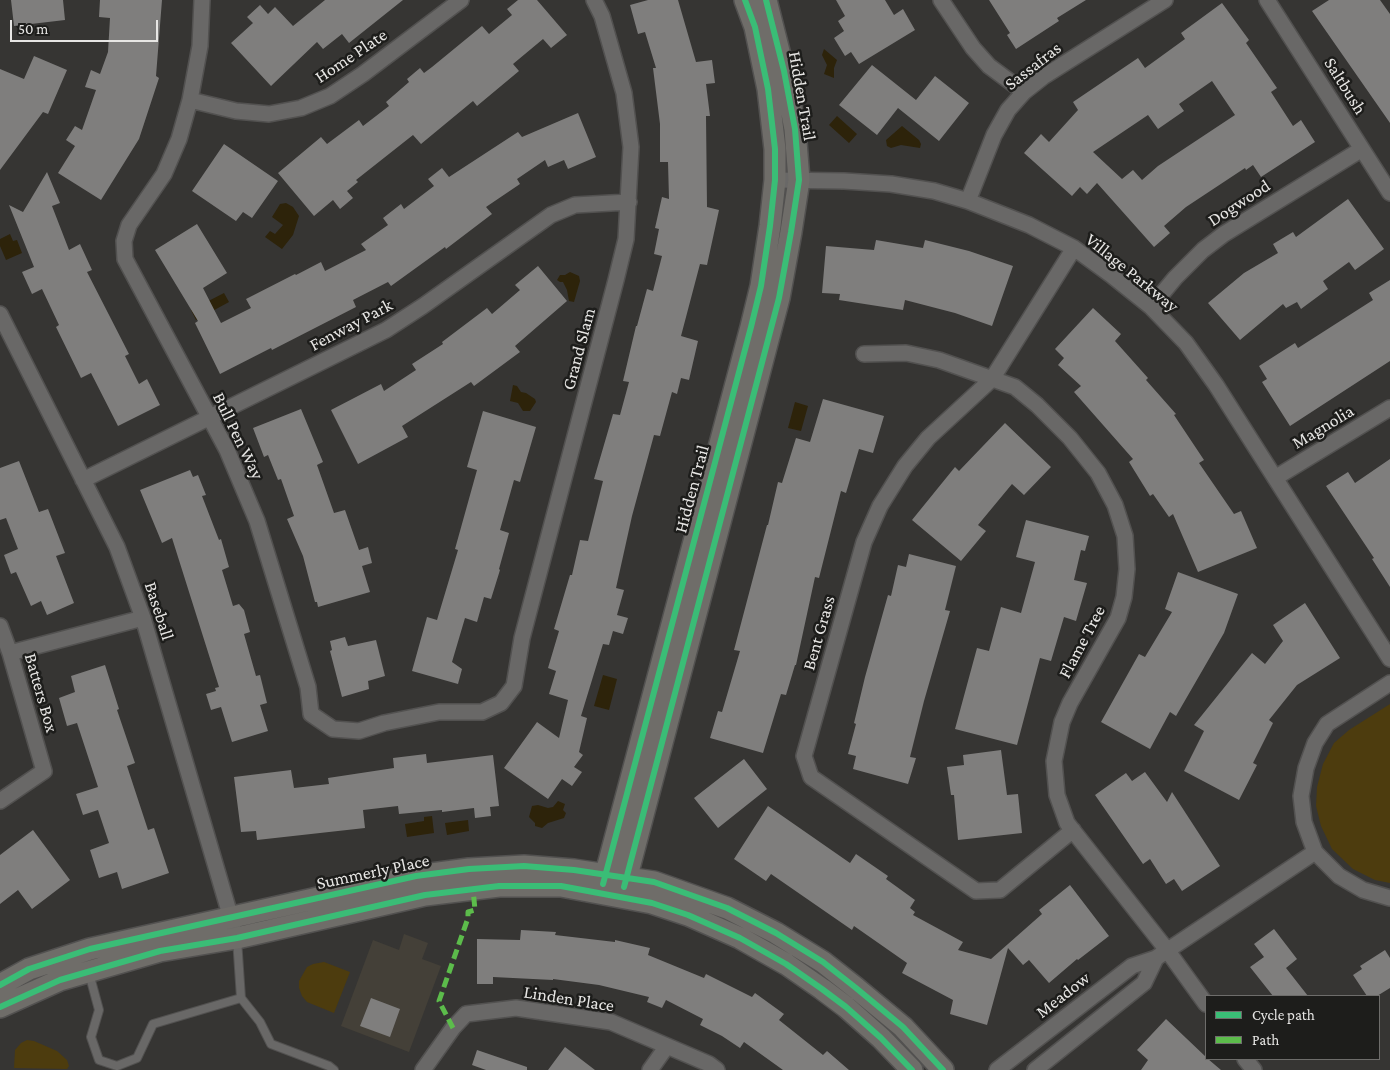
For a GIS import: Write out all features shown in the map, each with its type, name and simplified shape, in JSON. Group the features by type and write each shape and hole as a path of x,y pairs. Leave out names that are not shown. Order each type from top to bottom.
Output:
{"street":[{"name":"Bull Pen Way","path":"202,0 200,46 190,100 179,138 164,174 129,225 124,241 125,259 227,450 258,521 308,687 311,714 333,729 359,731 384,723 439,712 482,712 501,703"},
{"name":"Home Plate","path":"190,100 236,111 269,114 301,108 330,96 363,74 461,0"},
{"name":"Grand Slam","path":"501,703 514,686 522,638 626,239 631,147 624,94 602,16 594,0"},
{"name":"Hidden Trail","path":"613,886 761,286 770,226 775,180 775,149 768,89 755,27 745,0"},
{"name":"Hidden Trail","path":"613,886 779,298 799,180 795,128 784,71 766,0"},
{"path":"941,0 972,48 989,66 1024,92"},
{"name":"Sassafras","path":"968,201 994,135 1008,110 1024,92 1043,77 1165,0"},
{"name":"Saltbush","path":"1267,0 1390,193"},
{"name":"Dogwood","path":"1151,307 1175,278 1224,234 1362,149"},
{"name":"Village Parkway","path":"775,180 891,184 934,191 968,201 1029,225 1074,248 1151,307 1186,343 1211,378 1390,659"},
{"name":"Fenway Park","path":"83,480 386,330 551,215 575,204 629,202"},
{"name":"Bent Grass","path":"1073,830 1000,890 976,890 811,777 804,756 864,542 880,506 904,466 928,438 992,379 1074,248"},
{"name":"Baseball","path":"0,314 117,547 143,618 237,938"},
{"name":"Flame Tree","path":"864,354 906,353 939,360 1015,387 1037,405 1070,438 1098,473 1115,505 1125,536 1126,569 1124,597 1118,618 1070,703 1062,722 1054,761 1057,795 1068,823 1161,954 1205,1003"},
{"name":"Magnolia","path":"1275,478 1390,408"},
{"path":"10,653 143,618"},
{"name":"Batters Box","path":"0,626 10,653 44,771 0,801"},
{"path":"1390,682 1327,724 1315,743 1306,768 1301,796 1304,822 1315,852 1339,876 1363,890 1390,898"},
{"name":"Meadow","path":"997,1070 1132,966 1161,954 1315,852"},
{"name":"Summerly Place","path":"0,985 29,970 90,949 416,876 469,868 524,866 574,870 718,928 786,964 846,1007 912,1070"},
{"name":"Summerly Place","path":"0,1007 60,980 160,951 237,938 425,895 500,886 613,886 654,882 692,894 726,908 776,933 823,962 903,1027 943,1070"},
{"path":"1035,1070 1144,983 1161,954"},
{"name":"Linden Place","path":"423,1070 453,1028 466,1014 516,1008 611,1022 709,1064 717,1070"},
{"path":"650,1070 667,1046"}],"lane":[{"path":"237,938 241,998 260,1022 271,1044 329,1066 334,1070"},
{"path":"88,971 99,1010 91,1037 99,1060 117,1066 137,1058 153,1024 241,998"}],"shaded area":[{"path":"824,49 837,60 834,68 834,78 824,74 827,65 822,55"},
{"path":"837,116 857,134 849,143 829,125"},
{"path":"902,126 919,140 920,148 901,145 891,148 887,146 886,140"},
{"path":"286,203 293,207 299,216 293,235 282,249 265,237 270,231 275,234 283,225 272,217 280,204"},
{"path":"10,234 13,241 17,240 22,253 6,260 0,246 0,239"},
{"path":"570,272 579,276 580,281 574,302 569,301 563,282 557,280 560,275"},
{"path":"224,293 229,302 196,320 191,310"},
{"path":"513,385 517,386 521,392 535,399 536,402 530,411 523,411 518,403 510,401"},
{"path":"795,402 808,406 801,431 788,428"},
{"path":"603,675 617,679 609,710 594,706"},
{"path":"1390,704 1390,883 1375,880 1353,869 1332,849 1321,826 1316,806 1317,787 1323,764 1334,743 1349,730"},
{"path":"558,801 565,804 563,810 566,813 564,818 548,823 542,828 535,826 535,823 529,817 532,806 538,805 548,808 553,807"},
{"path":"432,816 434,833 407,837 405,824 424,821 424,817"},
{"path":"468,820 469,831 447,835 445,823"},
{"path":"404,934 428,943 422,959 441,966 409,1052 341,1026 373,940 399,950"},
{"path":"324,962 350,972 334,1013 307,1002 299,988 299,981 307,967"},
{"path":"27,1040 57,1051 67,1060 69,1066 67,1069 14,1068 15,1050 21,1043"}],"building":[{"path":"11,0 63,0 65,20 14,26"},
{"path":"100,0 162,0 156,76 159,78 139,139 101,200 58,173 75,146 66,140 75,126 82,130 96,90 85,87 91,70 100,74 108,52 110,18 99,17"},
{"path":"325,0 403,0 349,43 342,34 323,49 317,42 271,86 231,43 253,23 247,17 260,5 268,14 275,7 293,26"},
{"path":"518,0 537,0 567,35 551,48 543,39 513,64 519,71 477,106 473,101 421,144 413,135 356,180 358,182 347,191 353,198 340,209 333,200 314,216 278,173 321,137 327,144 359,120 363,126 389,106 386,102 409,82 407,79 420,68 424,73 482,26 489,34 512,15 507,9"},
{"path":"648,0 678,0 696,62 712,60 715,83 706,84 710,116 706,116 707,207 719,210 707,265 700,264 681,336 698,341 689,380 681,378 677,394 672,392 660,436 654,435 632,516 616,588 624,590 617,615 628,618 623,634 613,631 609,645 603,644 581,716 587,718 579,752 583,755 574,767 582,772 572,786 562,779 548,799 504,768 537,722 559,738 568,700 549,694 556,671 548,668 559,631 554,629 570,575 572,575 580,540 588,541 603,481 594,479 613,414 620,415 629,382 623,381 636,326 647,289 653,291 662,256 654,254 659,229 655,228 662,197 669,199 668,162 660,162 660,124 653,68 656,68 645,32 638,34 630,5"},
{"path":"836,0 885,0 894,15 903,9 915,30 859,64 851,52 845,56 834,38 844,31 838,21 845,16"},
{"path":"989,0 1086,0 1057,18 1059,21 1016,49 1007,35 1010,33"},
{"path":"1329,0 1380,0 1390,14 1390,123 1312,11"},
{"path":"1222,3 1249,40 1246,43 1277,88 1271,92 1293,126 1301,120 1315,142 1261,177 1253,165 1246,170 1245,168 1186,207 1164,226 1170,233 1154,247 1097,183 1087,194 1080,187 1072,196 1024,153 1041,134 1049,142 1078,110 1073,102 1138,58 1145,68 1185,39 1181,33","holes":["1212,81 1235,115 1158,166 1142,180 1133,170 1122,179 1093,152 1148,115 1158,129 1184,111 1179,104"]},
{"path":"34,56 67,70 48,114 43,112 0,170 0,69 24,79"},
{"path":"872,65 916,100 935,76 969,103 939,141 898,108 877,135 839,105"},
{"path":"578,113 596,157 568,169 564,160 548,167 545,160 517,179 520,184 486,207 492,214 446,249 445,247 391,286 388,282 353,300 356,307 220,374 195,323 198,321 155,250 197,224 227,273 203,288 221,323 251,308 246,299 295,274 321,262 325,271 366,250 361,244 388,225 383,218 401,204 404,209 434,186 428,179 442,168 449,177 518,132 522,137"},
{"path":"224,144 278,181 252,218 243,212 236,221 192,191"},
{"path":"47,172 60,203 52,206 69,250 80,244 92,270 87,272 129,354 125,356 139,384 147,379 160,405 118,426 91,373 81,378 56,327 59,325 42,289 32,294 22,272 34,267 9,205 23,212"},
{"path":"1348,199 1384,249 1355,270 1349,262 1323,281 1328,289 1301,309 1297,302 1286,308 1283,304 1240,340 1208,303 1244,273 1278,253 1273,244 1293,232 1296,237"},
{"path":"876,240 923,248 925,240 969,251 1013,266 992,326 955,313 905,300 903,310 839,300 840,294 822,293 826,246 874,250"},
{"path":"538,266 567,301 515,346 520,352 474,386 471,382 402,426 408,437 358,464 331,410 381,384 384,391 416,370 412,364 443,344 442,342 487,308 492,314 520,290 515,285"},
{"path":"1390,280 1390,361 1290,426 1262,382 1267,379 1259,366 1295,343 1298,348 1373,300 1369,293"},
{"path":"1093,308 1121,334 1115,341 1148,378 1146,380 1176,414 1174,415 1204,460 1199,463 1234,514 1241,511 1257,548 1198,572 1173,514 1169,517 1153,494 1150,496 1129,462 1133,459 1074,392 1081,386 1058,365 1064,358 1055,349"},
{"path":"823,399 884,416 873,453 859,449 846,493 841,491 819,578 815,577 796,665 786,695 781,694 763,753 710,738 718,711 722,712 740,651 734,650 778,482 782,483 796,438 810,442"},
{"path":"301,409 323,462 317,465 334,513 345,510 359,550 368,547 372,563 362,566 370,592 318,607 303,556 287,519 294,516 281,479 278,480 268,455 264,457 253,428"},
{"path":"483,411 536,427 520,482 514,480 500,530 509,533 491,599 484,597 477,622 465,618 452,662 462,669 458,684 412,671 427,617 437,620 458,550 455,549 477,470 467,467"},
{"path":"1005,423 1051,467 1024,495 1012,484 978,525 986,531 961,561 912,520 955,467 959,471"},
{"path":"1390,459 1390,587 1372,559 1374,558 1326,486 1348,472 1355,483"},
{"path":"19,461 39,512 48,509 65,553 56,556 74,603 47,615 41,601 31,606 16,572 11,574 4,555 18,549 6,518 0,520 0,468"},
{"path":"190,470 193,477 198,475 206,495 202,496 219,540 221,539 229,567 222,570 233,606 239,604 244,610 250,632 244,634 256,676 260,675 267,703 260,705 268,731 232,742 221,707 211,710 206,694 216,691 215,688 219,687 172,538 162,543 140,490"},
{"path":"1026,520 1089,536 1085,551 1081,550 1074,580 1087,583 1076,621 1064,617 1051,661 1040,658 1017,745 955,729 977,648 989,651 1001,607 1021,613 1035,562 1016,557"},
{"path":"909,554 956,566 945,610 950,611 910,757 916,758 908,784 853,769 856,756 848,754 865,677 888,595 891,596 898,565 906,567"},
{"path":"1178,572 1238,594 1224,633 1176,716 1170,712 1150,749 1101,722 1139,654 1145,657 1172,612 1165,609"},
{"path":"1305,603 1340,658 1297,685 1269,720 1273,723 1253,763 1257,765 1239,800 1184,771 1204,731 1194,725 1252,653 1265,664 1283,641 1273,625"},
{"path":"345,637 348,646 376,640 385,676 368,681 369,689 342,697 330,651 332,650 330,641"},
{"path":"105,665 119,709 117,710 135,763 127,766 148,830 154,828 169,873 122,889 117,872 99,878 90,850 109,843 98,810 83,815 76,794 98,787 77,723 67,726 59,698 75,692 71,676"},
{"path":"1001,750 1007,795 1018,794 1022,833 958,840 954,795 951,795 947,767 964,765 963,755"},
{"path":"426,754 427,763 493,755 499,806 490,807 491,816 475,818 474,808 399,814 398,806 363,810 365,828 257,840 256,831 241,832 234,777 291,770 294,788 329,784 328,778 394,768 393,758"},
{"path":"744,759 767,789 718,828 694,798"},
{"path":"1145,772 1167,802 1172,792 1220,866 1182,891 1174,879 1166,884 1150,859 1143,864 1095,795 1126,773 1132,781"},
{"path":"768,806 850,863 856,854 888,876 886,879 915,900 910,908 915,912 913,915 963,942 958,950 991,959 1042,914 1039,910 1070,885 1109,936 1077,959 1049,983 1029,960 1023,965 1008,948 987,1025 950,1014 953,1000 902,973 907,963 854,926 852,930 771,874 766,881 734,859"},
{"path":"33,830 70,880 32,909 18,890 0,904 0,855"},
{"path":"1274,929 1297,959 1286,968 1307,995 1272,995 1250,967 1264,957 1254,944"},
{"path":"521,930 556,932 555,935 615,942 615,940 650,948 648,955 704,978 706,974 752,997 755,993 784,1014 779,1020 823,1055 827,1051 849,1070 783,1070 744,1042 740,1048 700,1025 703,1019 666,1000 662,1008 647,1002 649,997 599,985 553,979 493,977 493,984 477,984 477,939 520,940"},
{"path":"1385,950 1390,958 1390,988 1379,995 1366,995 1353,975 1362,969 1360,966"},
{"path":"371,998 400,1009 390,1037 360,1026"},
{"path":"1166,1019 1205,1056 1205,1060 1209,1060 1221,1070 1141,1070 1148,1060 1137,1050"},
{"path":"565,1047 595,1070 548,1070"},
{"path":"477,1050 527,1067 527,1070 486,1070 472,1065"}],"marked path":[{"path":"453,1028 439,1001 468,918 468,912 475,910 473,889"}],"cycle path":[{"path":"603,884 761,286 775,180 775,149 768,89 755,27 745,0"},
{"path":"624,887 779,298 791,232 799,180 795,129 784,71 766,0"},
{"path":"0,985 29,969 90,949 416,876 469,869 524,866 574,870 654,882 727,908 776,933 823,962 856,988 903,1027 943,1070"},
{"path":"0,1007 60,980 160,951 237,938 425,895 499,886 561,886 652,903 688,915 740,938 786,964 846,1007 881,1038 912,1070"}]}
